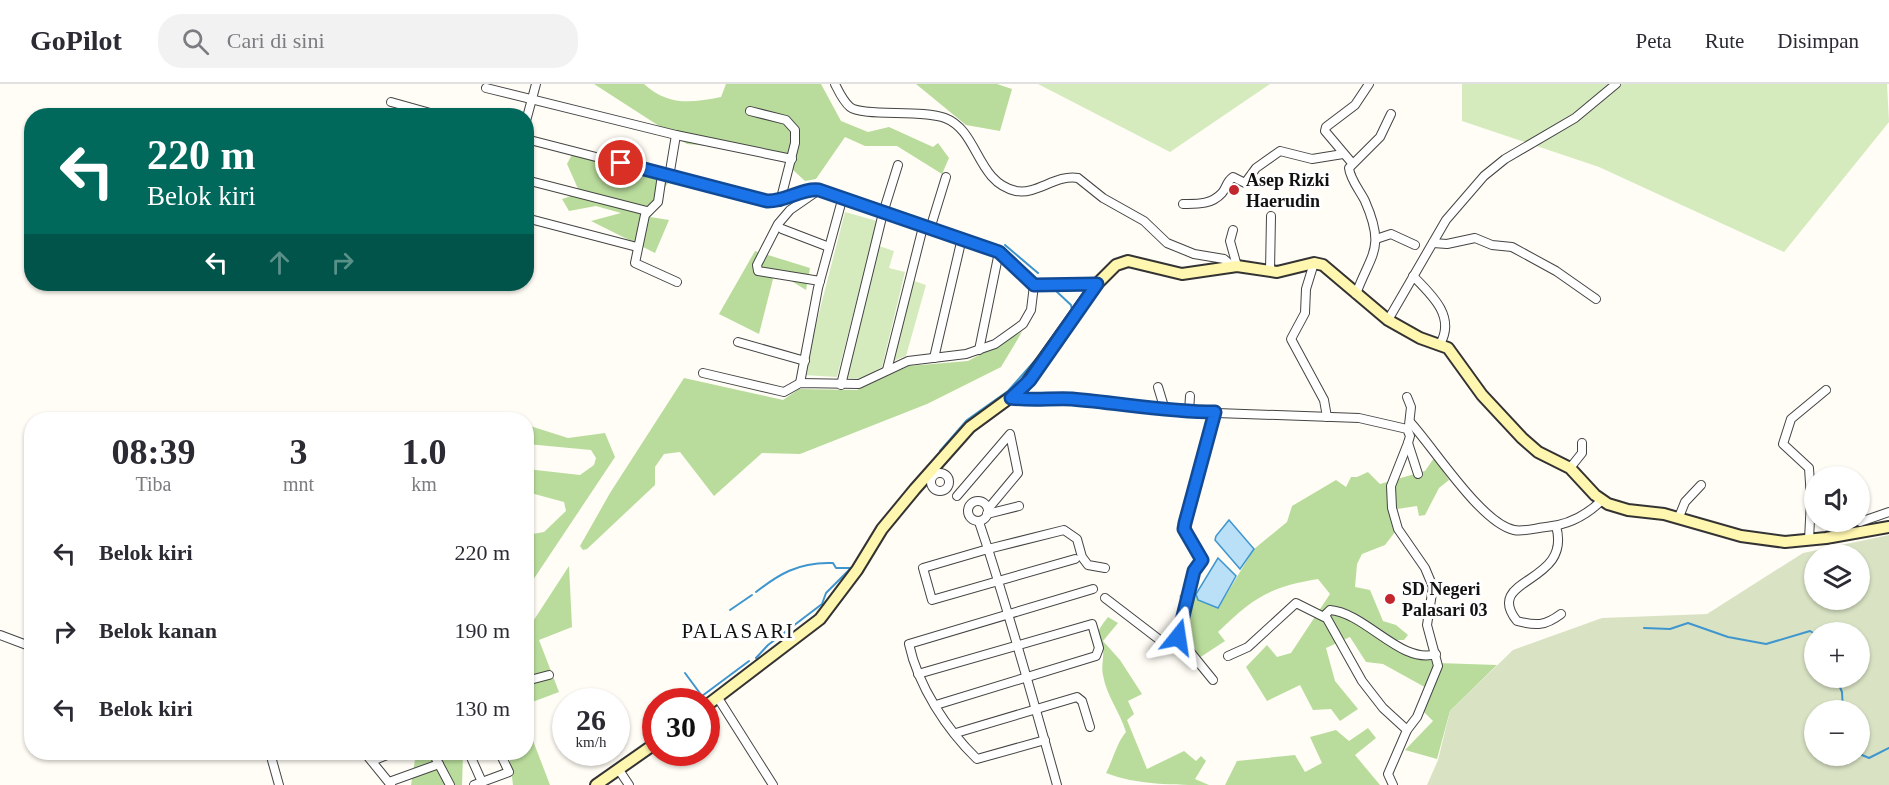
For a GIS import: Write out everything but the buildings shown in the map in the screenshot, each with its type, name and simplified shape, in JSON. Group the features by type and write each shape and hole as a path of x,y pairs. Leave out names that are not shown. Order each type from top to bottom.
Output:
{"main road":[{"path":"720,696 820,619 857,570 882,529 970,428 1011,398 1030,380 1097,284 1116,266 1128,261 1182,273 1235,266 1270,271 1291,270 1314,263 1330,270 1388,320 1420,338 1448,348 1482,395 1522,438 1538,452 1570,468 1602,500 1628,510 1679,518 1741,536 1785,542 1889,526"},
{"path":"596,785 642,753"}],"street":[{"path":"530,108 536,84"},
{"path":"835,84 844,101 858,112 912,112 951,121 964,133 987,173 1014,190 1023,191 1059,178 1078,178 1103,198 1144,222 1167,243 1194,254 1224,259 1235,266"},
{"path":"1352,163 1325,131 1326,127 1355,105 1370,84"},
{"path":"1388,320 1446,220 1492,170 1575,118 1616,84"},
{"path":"486,88 676,135 792,159"},
{"path":"391,102 412,108"},
{"path":"750,111 791,122 796,137 780,202"},
{"path":"1356,294 1375,255 1376,238 1365,203 1348,171 1352,163 1380,137 1391,114"},
{"path":"676,135 658,202 647,211 637,247 636,266 677,282"},
{"path":"534,141 767,201 780,202 809,190 819,190 842,200 999,252 1034,285 1097,284"},
{"path":"1183,204 1205,203 1222,192 1233,177 1245,183 1256,168 1280,152 1312,159 1343,154"},
{"path":"841,385 883,213 898,165"},
{"path":"887,370 927,228 946,177"},
{"path":"534,182 647,211"},
{"path":"819,190 790,210 778,224 757,265 758,272 820,281"},
{"path":"800,383 820,281 842,200"},
{"path":"1270,271 1271,216"},
{"path":"534,220 637,247"},
{"path":"782,229 829,247"},
{"path":"1233,230 1230,241 1235,266"},
{"path":"1376,238 1391,234 1415,245"},
{"path":"934,358 962,238"},
{"path":"1433,243 1447,244 1474,238 1492,245 1512,247 1556,271 1596,299"},
{"path":"979,350 999,252"},
{"path":"1314,263 1306,289 1305,313 1291,339 1324,400 1327,417"},
{"path":"1413,276 1446,318 1446,330 1440,344"},
{"path":"703,373 784,392 800,383 859,384 908,361 979,350 1008,336 1023,324 1031,310 1034,285"},
{"path":"738,342 805,361"},
{"path":"1158,387 1165,410"},
{"path":"1809,540 1811,499 1809,468 1783,444 1791,419 1826,390"},
{"path":"1189,412 1190,396"},
{"path":"1393,785 1388,774 1407,730 1417,717 1436,672 1438,661 1426,621 1433,588 1425,568 1398,529 1392,508 1391,486 1410,436 1408,425 1411,407 1407,397"},
{"path":"1011,398 1070,399 1189,412 1359,418 1408,425 1498,524 1515,530 1556,526 1589,512 1602,500"},
{"path":"1105,598 1165,644 1178,637 1194,571 1202,560 1184,529 1215,412"},
{"path":"957,496 1010,434 1018,473 979,522"},
{"path":"1408,443 1418,474"},
{"path":"1570,468 1582,453 1582,443"},
{"path":"942,473 947,477 946,488 939,490 934,488 932,474 942,473"},
{"path":"1679,518 1685,502 1701,486"},
{"path":"946,488 969,505"},
{"path":"969,505 981,501 988,511"},
{"path":"969,505 968,516 979,522 998,580 1057,785"},
{"path":"988,511 1019,506"},
{"path":"1870,519 1889,512"},
{"path":"1556,526 1560,540 1556,553 1542,572 1513,591 1509,596 1509,608 1517,621 1535,625 1548,623 1561,614"},
{"path":"1075,559 932,600 923,568 1064,530 1077,539 1082,557 1088,565 1105,568"},
{"path":"1045,740 977,759 936,705 918,674 910,642 1094,589"},
{"path":"1228,656 1248,647 1296,603 1324,617 1354,663 1362,681 1383,708 1407,730"},
{"path":"1324,617 1327,612 1335,611 1358,620 1401,648 1416,654 1436,654"},
{"path":"918,674 1092,624 1099,648 1096,656 936,705"},
{"path":"0,635 24,644"},
{"path":"1178,637 1213,680"},
{"path":"534,678 549,675"},
{"path":"956,733 1077,697 1082,701 1090,727"},
{"path":"720,701 773,785"},
{"path":"272,760 279,785"},
{"path":"437,760 450,785"},
{"path":"471,760 478,783 509,772 503,760"},
{"path":"372,761 390,784 439,764"},
{"path":"619,770 629,785"}],"green space":[{"path":"594,84 644,84 671,99 700,101 721,97 726,84 821,84 841,121 868,132 889,127 933,147 938,143 949,158 942,174 897,146 865,146 845,137 816,179 805,181 779,157 743,149 687,144"},
{"path":"916,84 997,84 1012,89 1000,131 966,125"},
{"path":"1038,84 1270,84 1170,152"},
{"path":"1462,84 1887,84 1889,122 1784,252 1599,167 1462,121"},
{"path":"576,147 625,174 644,172 668,183 644,216 669,220 655,253 591,221 621,213 596,206 569,211 562,199 580,193 567,164"},
{"path":"845,212 877,221 837,377 803,375"},
{"path":"879,246 894,251 889,268 905,272 882,367 862,379 845,378"},
{"path":"755,251 810,268 806,290 775,271 759,334 719,314"},
{"path":"911,280 926,285 906,356 891,362"},
{"path":"1022,332 1001,367 927,404 800,454 762,453 714,496 680,452 664,454 655,467 655,485 587,549 583,550 580,546 610,493 684,378 783,400 799,389 857,390 909,366 968,361"},
{"path":"534,427 568,438 605,433 615,457 534,578 534,534 544,532 566,511 564,502 534,494 534,470 580,475 594,465 596,458 591,450 534,445"},
{"path":"1434,458 1449,480 1439,488 1425,515 1419,516 1417,506 1397,509 1401,532 1395,532 1385,545 1362,554 1357,564 1355,587 1370,590 1383,621 1396,625 1408,635 1404,640 1395,640 1395,647 1438,663 1497,665 1450,711 1437,759 1405,750 1433,721 1420,708 1430,690 1383,664 1366,662 1350,637 1326,648 1335,681 1358,709 1340,721 1331,709 1313,710 1300,685 1267,701 1246,667 1267,645 1277,657 1291,653 1330,594 1318,579 1274,590 1252,602 1218,632 1225,641 1196,660 1178,643 1189,632 1179,595 1196,594 1198,600 1218,608 1254,549 1287,522 1292,506 1336,480 1346,487 1351,477 1368,472 1380,484 1425,471"},
{"path":"1889,535 1889,785 1427,785 1438,760 1450,711 1513,650 1602,618 1707,614 1804,553 1804,610 1870,610 1870,544 1846,544"},
{"path":"569,566 572,627 539,640 557,688 552,688 552,695 534,701 534,620"},
{"path":"1108,617 1118,623 1103,641 1120,660 1142,694 1128,701 1134,714 1127,720 1147,769 1184,751 1196,761 1201,756 1206,761 1195,779 1209,785 1143,782 1106,773 1126,732 1107,690 1102,672 1103,651 1099,631"},
{"path":"1368,728 1376,738 1355,755 1380,785 1225,785 1237,761 1295,755 1305,772 1322,763 1310,737 1336,730 1349,741"},
{"path":"534,743 550,785 513,785 510,760 534,760"},
{"path":"415,760 463,760 462,785 411,785"}],"water":[{"path":"1229,520 1254,549 1240,569 1215,540"},
{"path":"1218,558 1236,576 1218,608 1198,600 1196,594"}],"waterway":[{"path":"1005,245 1038,273"},
{"path":"1055,290 1071,305 1072,310"},
{"path":"940,451 967,420 1008,391 1039,356"},
{"path":"756,592 781,575 798,567 833,563 836,568 850,568"},
{"path":"756,658 768,645 822,604 826,593 855,564"},
{"path":"730,610 752,595"},
{"path":"1644,628 1670,629 1688,623 1728,637 1766,644 1804,633"},
{"path":"685,673 702,696 749,661"},
{"path":"1840,688 1842,700"},
{"path":"1870,758 1889,748"}],"place":[{"name":"Asep Rizki Haerudin","path":"1234,190"},
{"name":"SD Negeri Palasari 03","path":"1390,599"}],"district":[{"name":"PALASARI","path":"738,631"}],"route":[{"path":"621,163 717,190 767,201 780,202 809,190 819,190 842,200 999,252 1026,274 1034,285 1056,282 1077,285 1097,284 1030,380 1011,398 1070,399 1165,410 1215,412 1184,529 1199,551 1202,560 1194,571 1178,637"}]}
